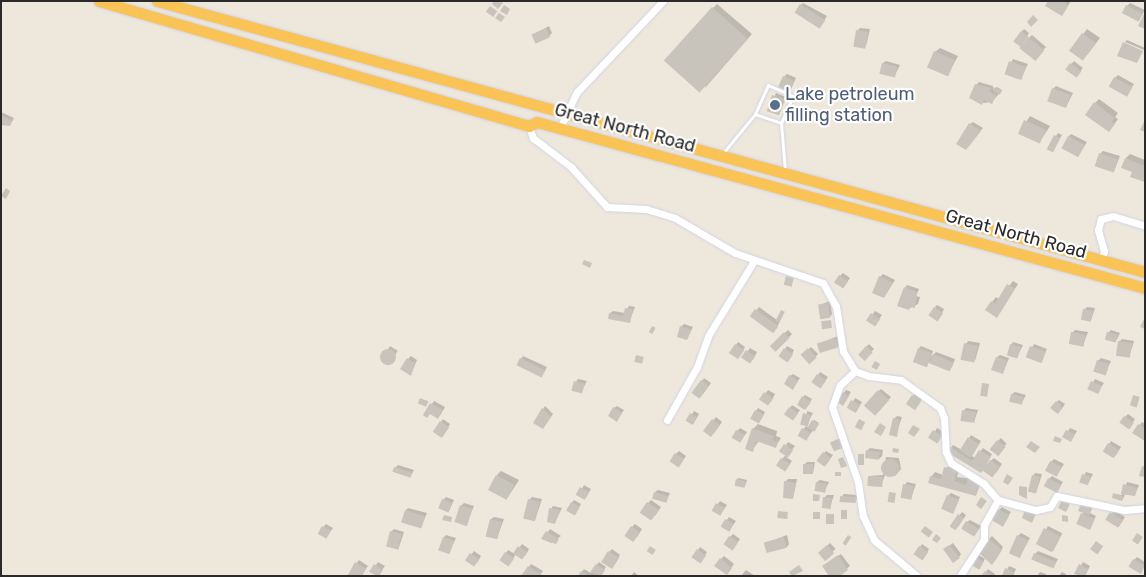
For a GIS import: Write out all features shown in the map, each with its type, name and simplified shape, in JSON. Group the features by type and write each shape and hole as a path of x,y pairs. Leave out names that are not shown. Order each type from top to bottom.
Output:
{"highway":[{"name":"Great North Road","path":"99,1 529,126 537,122 560,128 1145,288"},
{"name":"Great North Road","path":"157,1 1145,272"}],"street":[{"path":"560,128 577,92 663,1"},
{"path":"529,126 533,138 571,167 607,207 646,209 675,218 718,245 754,261 823,284 836,306 844,351 855,371 869,376 901,380 940,408 944,418 946,452 951,463 984,484 998,500 1036,510 1050,507 1056,496 1124,510 1145,508"},
{"path":"1101,261 1104,251 1098,230 1101,219 1113,216 1145,226"},
{"path":"667,420 697,367 708,336 754,261"},
{"path":"855,371 840,386 832,407 858,482 863,516 874,540 917,576"},
{"path":"960,576 984,539 984,525 998,500"}],"lane":[{"path":"721,155 755,114 768,85 793,96 781,123 785,172"},
{"path":"755,114 781,123"}],"building":[{"path":"494,1 501,1 503,3 498,9 492,4"},
{"path":"1048,1 1065,1 1068,6 1062,16 1045,6"},
{"path":"800,4 825,20 820,29 795,12"},
{"path":"504,5 510,9 507,15 500,11"},
{"path":"1126,5 1143,14 1139,22 1122,13"},
{"path":"490,6 497,11 493,17 486,12"},
{"path":"712,7 748,39 699,93 664,61"},
{"path":"1145,12 1145,29 1138,26"},
{"path":"499,13 505,17 501,22 495,18"},
{"path":"1033,15 1038,20 1031,27 1027,22"},
{"path":"546,28 550,37 535,44 531,35"},
{"path":"856,30 868,32 865,49 853,47"},
{"path":"1021,31 1028,36 1021,47 1013,42"},
{"path":"1082,33 1096,43 1083,61 1069,51"},
{"path":"1028,37 1044,50 1036,61 1019,48"},
{"path":"1123,42 1143,51 1137,63 1117,56"},
{"path":"934,51 955,60 948,77 927,68"},
{"path":"1009,61 1026,67 1021,80 1004,74"},
{"path":"882,63 898,67 895,78 879,74"},
{"path":"1070,63 1081,71 1077,78 1065,69"},
{"path":"783,76 794,81 789,92 778,87"},
{"path":"1114,77 1132,87 1127,97 1109,87"},
{"path":"975,84 991,88 989,92 996,95 992,104 984,100 982,105 969,98"},
{"path":"995,87 1002,91 1000,94 993,90"},
{"path":"1052,88 1071,95 1066,108 1047,101"},
{"name":"Lake petroleum filling station","path":"772,95 784,99 779,115 767,111"},
{"path":"1094,102 1114,118 1112,122 1115,124 1109,132 1085,115"},
{"path":"1,115 12,121 10,126 1,125"},
{"path":"1024,120 1046,130 1040,143 1018,134"},
{"path":"1145,120 1145,132 1140,130"},
{"path":"969,123 981,131 966,150 956,144"},
{"path":"1054,135 1060,138 1053,152 1047,149"},
{"path":"1068,136 1085,145 1078,157 1061,148"},
{"path":"1099,153 1118,159 1114,172 1095,166"},
{"path":"1125,158 1145,166 1145,182 1130,177 1132,172 1121,168"},
{"path":"6,188 10,191 6,199 1,196"},
{"path":"584,260 592,263 590,268 582,264"},
{"path":"839,275 848,281 843,289 834,282"},
{"path":"786,276 794,278 792,287 784,285"},
{"path":"879,276 893,283 884,298 872,293"},
{"path":"1007,284 1015,289 997,318 985,310 991,301 995,304"},
{"path":"904,287 917,292 915,308 910,307 909,310 897,306"},
{"path":"828,303 830,318 820,319 818,304"},
{"path":"934,307 943,313 938,321 928,315"},
{"path":"625,308 633,309 630,323 608,319 609,313 623,316"},
{"path":"755,309 778,326 773,333 750,316"},
{"path":"1083,309 1093,311 1091,322 1081,320"},
{"path":"781,310 785,312 779,323 776,321"},
{"path":"871,313 880,319 875,327 866,320"},
{"path":"1145,317 1145,329 1140,327"},
{"path":"831,320 832,328 822,329 821,321"},
{"path":"652,326 656,328 652,334 649,332"},
{"path":"680,326 691,330 687,340 677,337"},
{"path":"784,332 790,338 776,352 770,346"},
{"path":"1071,332 1086,335 1083,347 1069,344"},
{"path":"1107,332 1118,335 1116,343 1105,340"},
{"path":"835,338 838,348 820,353 817,344"},
{"path":"1118,341 1132,343 1130,358 1116,356"},
{"path":"964,343 978,346 974,363 960,360"},
{"path":"735,344 744,350 738,359 729,353"},
{"path":"1010,344 1021,347 1018,358 1007,356"},
{"path":"866,346 873,352 865,361 858,355"},
{"path":"1030,346 1046,352 1042,363 1026,357"},
{"path":"784,348 793,354 788,362 778,356"},
{"path":"808,348 817,358 809,364 801,355"},
{"path":"918,348 932,353 927,367 913,362"},
{"path":"388,349 394,351 396,357 394,363 388,365 382,363 380,357 382,351"},
{"path":"746,350 755,356 750,364 741,357"},
{"path":"933,354 953,362 950,372 929,363"},
{"path":"636,355 644,357 642,364 634,362"},
{"path":"996,357 1007,360 1003,374 991,370"},
{"path":"407,358 415,363 411,376 400,369"},
{"path":"520,358 545,370 542,377 516,365"},
{"path":"1097,360 1109,364 1106,375 1093,371"},
{"path":"875,361 880,364 877,370 871,367"},
{"path":"817,374 826,380 821,388 811,382"},
{"path":"789,375 798,381 793,390 784,384"},
{"path":"701,380 709,386 699,399 691,393"},
{"path":"574,381 585,384 582,394 571,391"},
{"path":"1091,381 1102,386 1098,394 1087,389"},
{"path":"982,383 989,384 987,397 980,396"},
{"path":"878,390 889,400 875,416 864,406"},
{"path":"764,392 773,398 768,406 759,399"},
{"path":"842,392 849,396 843,406 837,402"},
{"path":"1011,394 1024,397 1022,405 1009,402"},
{"path":"912,395 921,401 915,410 906,404"},
{"path":"1133,395 1140,397 1137,408 1130,406"},
{"path":"802,396 811,402 805,410 797,405"},
{"path":"420,398 428,401 426,407 418,404"},
{"path":"851,400 860,405 855,413 847,408"},
{"path":"1056,401 1063,407 1058,414 1050,408"},
{"path":"430,403 443,410 438,419 430,414 427,418 423,415"},
{"path":"613,407 622,413 617,422 608,416"},
{"path":"789,407 798,413 793,421 784,414"},
{"path":"542,408 551,417 543,429 533,423"},
{"path":"755,410 764,415 759,424 750,419"},
{"path":"962,410 976,412 974,423 960,421"},
{"path":"690,413 697,417 692,425 686,421"},
{"path":"803,413 811,415 808,427 800,425"},
{"path":"1124,416 1134,423 1129,429 1119,423"},
{"path":"893,418 900,420 897,437 889,435"},
{"path":"712,419 720,425 711,437 703,431"},
{"path":"859,419 865,422 861,430 855,427"},
{"path":"812,420 819,424 814,432 808,428"},
{"path":"440,421 449,427 442,438 433,432"},
{"path":"880,423 886,427 881,436 874,432"},
{"path":"1138,424 1145,428 1145,441 1132,433"},
{"path":"913,425 920,429 914,437 908,433"},
{"path":"752,428 774,436 772,440 778,442 776,448 756,441 753,452 745,449"},
{"path":"802,428 811,433 806,441 798,436"},
{"path":"736,430 745,435 740,443 732,438"},
{"path":"933,430 942,436 937,444 928,437"},
{"path":"1066,430 1075,434 1071,442 1062,437"},
{"path":"1055,436 1062,439 1060,443 1053,441"},
{"path":"968,437 979,444 971,457 960,451"},
{"path":"840,438 844,447 834,452 830,442"},
{"path":"997,440 1006,447 998,456 990,449"},
{"path":"1031,441 1040,447 1035,453 1026,447"},
{"path":"1108,443 1119,450 1114,458 1103,451"},
{"path":"784,444 793,450 788,458 779,451"},
{"path":"950,447 972,461 979,450 991,457 981,473 947,452"},
{"path":"893,448 899,449 898,453 892,452"},
{"path":"866,450 880,452 879,460 865,458"},
{"path":"823,452 831,458 824,467 816,461"},
{"path":"675,453 684,459 679,467 669,461"},
{"path":"858,454 864,454 864,465 858,465"},
{"path":"843,457 847,466 841,468 838,459"},
{"path":"781,458 790,464 785,472 776,465"},
{"path":"890,459 898,464 899,468 894,476 890,477 882,472 881,468 886,460"},
{"path":"990,460 1000,467 992,478 983,471"},
{"path":"1050,461 1062,467 1057,477 1045,471"},
{"path":"803,464 813,464 813,474 803,474"},
{"path":"1142,466 1145,467 1145,477 1139,476"},
{"path":"394,467 412,473 411,478 392,472"},
{"path":"944,467 957,470 954,481 966,485 968,479 980,482 976,496 928,483 930,476 941,479"},
{"path":"835,472 841,472 841,476 835,476"},
{"path":"1007,474 1013,478 1008,485 1003,482"},
{"path":"1082,474 1091,477 1088,485 1079,483"},
{"path":"496,475 515,485 507,500 488,490"},
{"path":"1032,475 1040,477 1036,493 1028,491"},
{"path":"868,476 883,477 882,487 867,486"},
{"path":"1048,478 1061,485 1057,493 1044,486"},
{"path":"736,479 746,481 744,488 735,486"},
{"path":"784,481 796,483 793,499 783,498"},
{"path":"816,482 827,484 825,493 814,491"},
{"path":"903,484 914,486 911,500 901,498"},
{"path":"1123,484 1137,488 1135,496 1121,494"},
{"path":"1019,486 1027,487 1027,499 1019,495"},
{"path":"580,487 589,492 584,500 576,495"},
{"path":"654,492 668,496 666,503 652,499"},
{"path":"889,492 896,493 895,503 888,502"},
{"path":"1113,493 1124,497 1122,501 1112,498"},
{"path":"813,494 820,495 819,501 813,501"},
{"path":"947,495 959,500 953,514 941,509"},
{"path":"840,496 856,497 856,503 840,502"},
{"path":"823,497 832,498 831,509 822,508"},
{"path":"981,497 987,501 981,509 976,505"},
{"path":"442,499 452,503 448,512 438,508"},
{"path":"528,499 540,502 535,521 523,518"},
{"path":"1062,500 1070,504 1066,512 1058,508"},
{"path":"571,502 580,507 575,516 566,511"},
{"path":"647,502 659,510 651,521 640,513"},
{"path":"716,503 725,508 720,516 712,511"},
{"path":"1081,504 1092,509 1089,515 1078,511"},
{"path":"460,505 472,509 467,526 454,522"},
{"path":"549,508 560,510 555,524 547,522"},
{"path":"998,509 1009,515 1003,527 992,520"},
{"path":"405,510 425,516 421,529 401,522"},
{"path":"841,510 847,510 847,519 841,519"},
{"path":"1025,510 1036,514 1032,523 1022,518"},
{"path":"778,511 788,512 787,519 777,518"},
{"path":"813,512 820,512 820,519 813,519"},
{"path":"1110,512 1123,520 1118,528 1105,520"},
{"path":"1081,513 1095,519 1090,530 1076,524"},
{"path":"826,514 834,514 834,524 826,524"},
{"path":"958,514 964,518 955,530 950,526"},
{"path":"444,515 452,517 451,522 442,520"},
{"path":"1062,515 1068,516 1068,522 1062,521"},
{"path":"490,519 502,522 497,539 486,536"},
{"path":"725,519 734,524 729,532 721,527"},
{"path":"966,521 979,529 974,537 961,529"},
{"path":"322,526 331,531 326,539 318,534"},
{"path":"631,526 640,532 633,542 624,536"},
{"path":"925,526 933,532 929,538 921,532"},
{"path":"1044,528 1060,536 1052,552 1036,544"},
{"path":"390,531 402,534 398,549 386,547"},
{"path":"546,531 559,539 556,544 541,539"},
{"path":"1137,533 1143,537 1138,544 1132,540"},
{"path":"936,534 941,538 937,543 932,540"},
{"path":"848,535 851,537 846,546 842,543"},
{"path":"1017,535 1028,540 1020,558 1009,553"},
{"path":"729,536 738,542 733,550 723,544"},
{"path":"443,537 454,541 449,554 438,550"},
{"path":"784,537 787,548 767,553 764,542"},
{"path":"988,538 1002,550 992,565 977,551"},
{"path":"1096,541 1103,546 1097,554 1090,549"},
{"path":"827,545 834,553 825,561 818,553"},
{"path":"949,545 960,558 953,563 943,549"},
{"path":"518,546 527,552 522,560 513,553"},
{"path":"650,546 656,550 652,555 647,551"},
{"path":"919,546 928,552 923,560 913,554"},
{"path":"697,549 706,555 701,563 691,557"},
{"path":"608,551 619,558 612,569 601,562"},
{"path":"505,552 514,558 509,566 499,560"},
{"path":"470,553 479,559 474,567 465,560"},
{"path":"1034,553 1056,562 1054,568 1031,559"},
{"path":"838,555 848,570 840,576 829,576 822,566"},
{"path":"975,557 984,562 979,570 971,565"},
{"path":"720,558 732,568 727,575 714,566"},
{"path":"1133,559 1145,566 1141,574 1128,567"},
{"path":"355,562 366,569 362,576 348,575"},
{"path":"374,564 383,570 379,576 369,572"},
{"path":"596,564 605,570 601,576 590,572"},
{"path":"1079,564 1088,569 1085,576 1074,574"},
{"path":"799,565 803,571 792,576 789,572"},
{"path":"528,566 541,574 541,576 521,576"},
{"path":"1005,568 1014,572 1012,576 1002,576"},
{"path":"581,571 589,576 578,576"},
{"path":"985,571 992,576 981,576"}],"place":[{"name":"Lake petroleum filling station","path":"775,105"}]}
